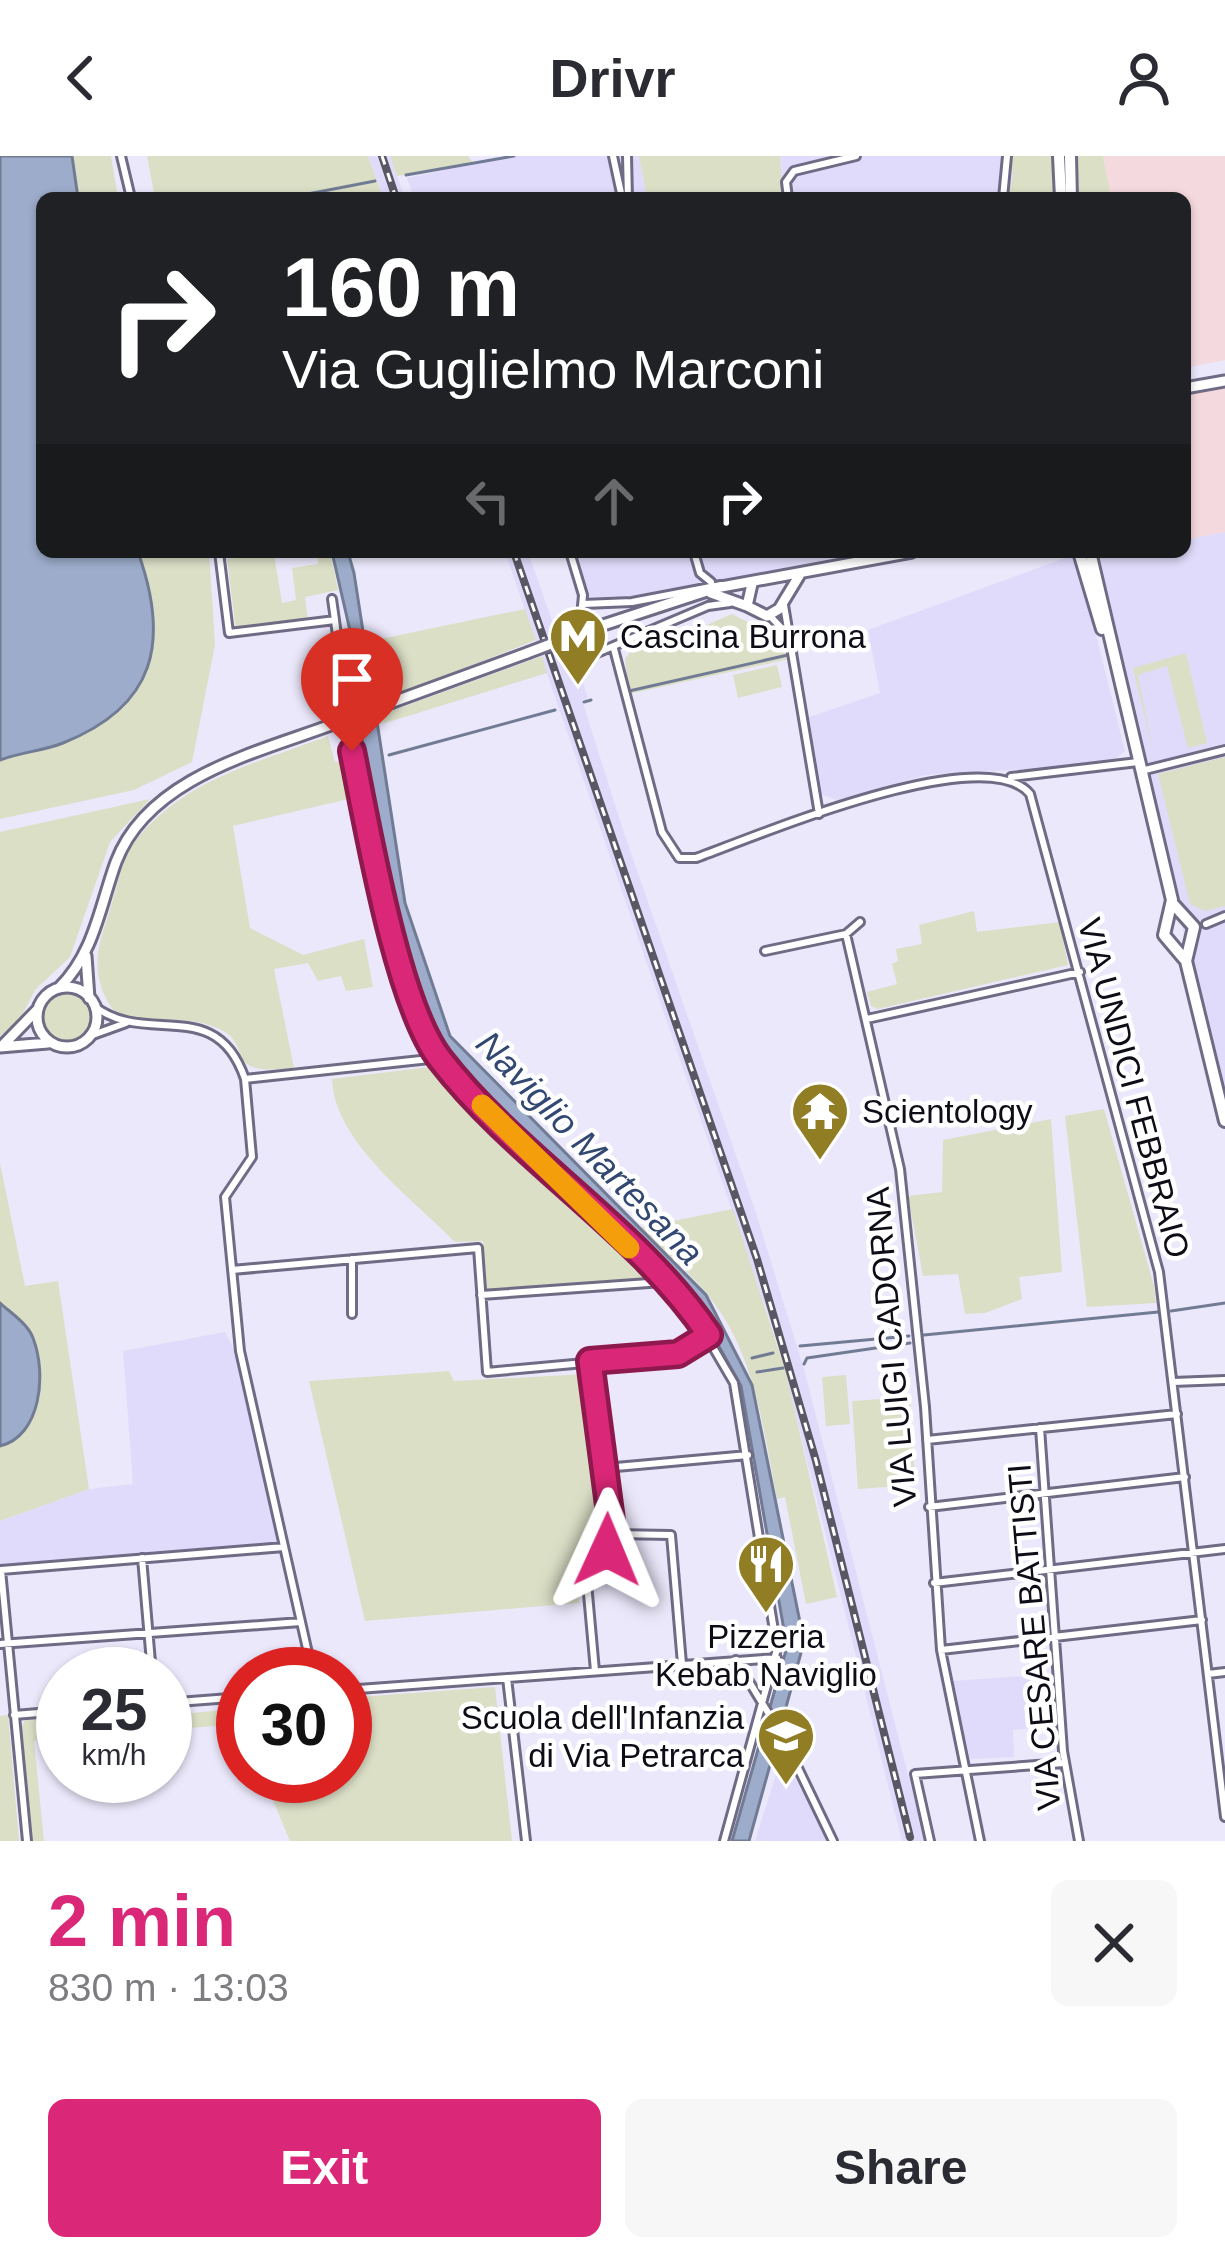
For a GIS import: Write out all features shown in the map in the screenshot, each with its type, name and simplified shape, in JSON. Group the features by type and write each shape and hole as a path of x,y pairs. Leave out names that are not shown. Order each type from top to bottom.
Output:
{"main road":[{"path":"1059,156 1061,192"},
{"path":"1070,156 1071,192"},
{"path":"1080,558 1115,668"},
{"path":"1091,558 1172,900 1184,930 1186,961 1225,1121"}],"street":[{"path":"122,156 130,192"},
{"path":"614,156 623,192"},
{"path":"627,156 632,184 628,192"},
{"path":"787,192 786,182 794,170 856,156"},
{"path":"1004,192 1007,156"},
{"path":"1191,387 1225,380"},
{"path":"220,558 229,633 334,620"},
{"path":"572,558 583,604 580,625 588,647 598,653 716,604 770,616 787,629 794,646"},
{"path":"696,558 700,573 715,584"},
{"path":"0,1047 86,955 121,851 160,802 194,780 588,630 699,594 881,558"},
{"path":"770,616 803,573"},
{"path":"770,580 782,599 794,646 819,814"},
{"path":"583,604 632,602 715,584 730,586"},
{"path":"749,609 752,584"},
{"path":"699,594 722,594 749,609"},
{"path":"332,599 349,731 389,922 439,1058 495,1120 665,1282 709,1335 734,1383 772,1602 777,1658 724,1841"},
{"path":"614,649 665,842 679,858 696,857 917,783 1139,766 1225,750"},
{"path":"999,778 1016,782 1030,794 1041,774"},
{"name":"VIA UNDICI FEBBRAIO","path":"1030,794 1157,1267 1225,1816"},
{"path":"1184,930 1225,916"},
{"path":"765,951 846,934 860,922"},
{"name":"VIA LUIGI CADORNA","path":"846,934 901,1177 927,1440 941,1650 980,1841"},
{"path":"86,955 92,1002 90,1036"},
{"path":"867,1019 1080,972"},
{"path":"59,988 76,989 133,1022 210,1032 231,1050 245,1079 252,1153 226,1194 242,1363 307,1647"},
{"path":"38,1010 39,1030 53,1044"},
{"path":"0,1047 30,1041 77,1046 90,1036 133,1022"},
{"path":"245,1079 439,1058"},
{"path":"232,1270 478,1248 488,1372 678,1354 709,1335"},
{"path":"352,1259 352,1314"},
{"path":"481,1295 665,1282"},
{"path":"590,1361 613,1534 612,1548 585,1561 595,1671"},
{"path":"1173,1382 1225,1380"},
{"path":"927,1440 1177,1414"},
{"name":"VIA CESARE BATTISTI","path":"1040,1428 1064,1763 1079,1841"},
{"path":"604,1468 748,1455"},
{"path":"929,1507 1185,1477"},
{"path":"613,1534 661,1531 671,1535 682,1664"},
{"path":"27,1841 4,1643 1,1570 284,1546"},
{"path":"934,1583 1225,1549"},
{"path":"142,1558 149,1647"},
{"path":"941,1650 1202,1620"},
{"path":"4,1643 301,1622"},
{"path":"372,1688 777,1658"},
{"path":"736,1660 784,1739 833,1841"},
{"path":"1208,1674 1225,1672"},
{"path":"507,1676 526,1841"},
{"path":"14,1715 36,1713"},
{"path":"930,1841 915,1774 1064,1763"}],"shaded area":[{"path":"368,156 390,156 403,192 381,192"},
{"path":"512,156 639,156 646,192 412,192 407,178"},
{"path":"780,156 1011,156 1009,192 783,192"},
{"path":"1103,156 1225,156 1225,360 1191,367 1191,192 1110,192"},
{"path":"1225,385 1225,532 1191,539 1191,391"},
{"path":"1225,532 1225,1106 1094,558 1191,558 1191,539"},
{"path":"507,558 530,558 571,675 580,673 588,698 582,700 623,830 756,1213 805,1373 925,1841 902,1841 778,1344"},
{"path":"567,558 854,558 640,604 579,607"},
{"path":"1065,558 1077,558 1125,751 1109,764 926,775 837,800 820,794 809,717 880,693 868,630"},
{"path":"225,1332 239,1359 282,1545 0,1567 0,1521 89,1489 133,1484 123,1351"},
{"path":"1049,1674 1046,1727 1013,1730 1014,1757 970,1759 953,1681"},
{"name":"Scuola dell'Infanzia di Via Petrarca","path":"782,1755 820,1823 826,1841 755,1841"}],"green space":[{"path":"72,156 111,156 117,192 77,192"},
{"path":"147,156 368,156 381,192 154,192"},
{"path":"390,156 468,156 474,164 397,176"},
{"path":"639,156 780,156 783,192 646,192"},
{"path":"1011,156 1053,156 1056,192 1009,192"},
{"path":"1074,156 1103,156 1110,192 1075,192"},
{"path":"140,558 209,558 215,645 192,762 134,790 0,819 0,760 56,746 117,712 144,569"},
{"path":"275,558 282,603 296,600 292,568 331,558 338,590 305,597 308,621 236,630 227,559"},
{"path":"525,609 536,640 390,697 378,693 371,641"},
{"path":"732,614 769,633 780,632 789,659 629,694 625,659 636,644 645,652"},
{"path":"1186,653 1207,743 1188,748 1167,666 1138,675 1154,756 1133,668"},
{"path":"542,656 547,673 382,724 386,713"},
{"path":"777,665 782,687 738,698 733,675"},
{"path":"328,736 335,762 365,757 370,794 233,826 250,928 303,955 364,939 373,987 346,991 341,976 318,981 308,963 274,969 294,1068 245,1063 234,1040 209,1025 113,1010 101,986 98,951 134,843 153,821 197,789"},
{"path":"1225,757 1225,906 1205,911 1190,904 1158,774"},
{"path":"150,799 110,842 70,957 35,990 19,1021 0,1036 0,832"},
{"path":"974,911 977,932 1060,922 1068,965 878,1009 871,1006 867,992 897,984 892,964 898,961 896,949 922,944 919,925"},
{"path":"66,992 84,999 91,1017 84,1035 66,1042 48,1035 41,1017 48,999"},
{"path":"437,1066 464,1101 652,1277 487,1290 483,1241 455,1242 378,1168 346,1125 336,1102 332,1079"},
{"path":"1104,1109 1156,1303 1087,1307 1065,1116"},
{"path":"1051,1119 1062,1272 1019,1277 1022,1299 985,1313 965,1314 958,1274 923,1276 908,1196 942,1192 943,1140"},
{"path":"0,1163 25,1286 58,1281 89,1489 0,1521 0,1446 14,1440 32,1417 39,1368 31,1333 0,1303"},
{"path":"733,1209 786,1373 837,1597 806,1604 785,1497 777,1499 755,1391 736,1340 707,1294 638,1228"},
{"path":"449,1371 454,1381 587,1374 609,1541 579,1562 579,1603 365,1621 309,1381"},
{"path":"846,1375 850,1424 826,1426 822,1377"},
{"path":"910,1397 915,1485 858,1489 852,1401"},
{"path":"495,1687 512,1841 290,1841 274,1803 372,1803 372,1696"},
{"path":"216,1711 216,1726 192,1728 192,1713"},
{"path":"8,1715 19,1841 0,1841 0,1716"},
{"path":"36,1718 36,1803 40,1803 44,1841 32,1841 21,1727 26,1719"}],"water":[{"path":"0,156 72,156 77,192 36,192 36,558 140,558 153,615 153,642 136,690 118,710 63,743 0,760"},
{"path":"333,558 350,558 354,573 405,903 450,1036 706,1295 752,1385 804,1642 749,1841 732,1841 787,1647 741,1386 710,1330 659,1269 487,1100 438,1042 391,907 367,783 351,635"},
{"path":"0,1303 31,1333 40,1385 24,1430 0,1446"}],"waterway":[{"path":"406,175 514,156"},
{"path":"318,192 375,181"},
{"path":"629,691 788,655"},
{"path":"584,702 591,700"},
{"path":"389,755 555,710"},
{"path":"1171,1311 1225,1303"},
{"path":"924,1335 1158,1312"},
{"path":"800,1346 909,1336"},
{"path":"804,1364 807,1358 910,1343"},
{"path":"752,1358 773,1353"},
{"path":"757,1372 783,1368"}],"railway":[{"path":"382,156 394,192"},
{"path":"516,558 757,1259 816,1461 910,1837"}],"slow traffic":[{"path":"482,1105 629,1248"}],"place":[{"name":"Cascina Burrona","path":"578,687"},
{"name":"Scientology","path":"820,1162"},
{"name":"Pizzeria Kebab Naviglio","path":"766,1615"},
{"name":"Scuola dell'Infanzia di Via Petrarca","path":"786,1787"}],"route":[{"path":"352,751 387,915 425,1031 439,1058 495,1120 665,1282 709,1335 678,1354 590,1361 614,1543 607,1550"}],"water label":[{"name":"Naviglio Martesana","path":"590,1148"}]}
